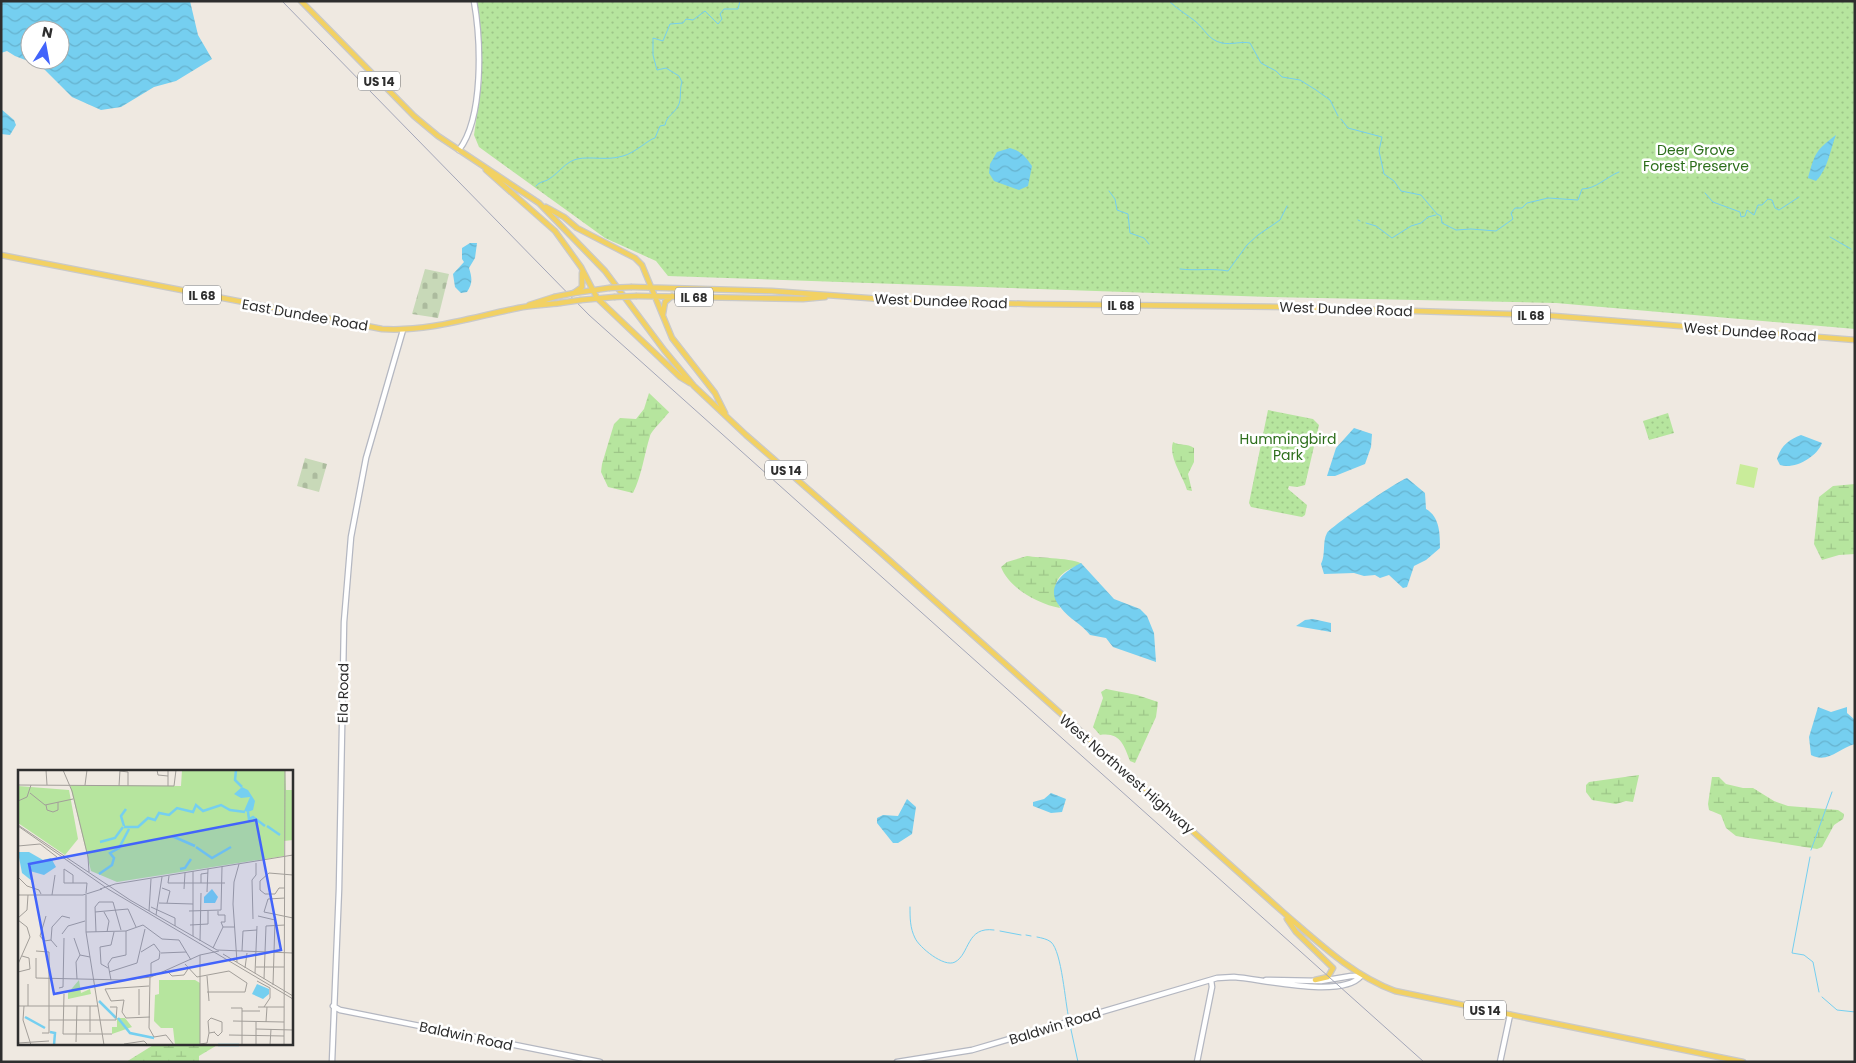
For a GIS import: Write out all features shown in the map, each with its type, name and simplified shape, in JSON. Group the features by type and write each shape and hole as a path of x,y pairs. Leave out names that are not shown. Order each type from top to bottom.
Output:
{"main road":[{"path":"459,150 467,138 476,101 478,34 474,1"},
{"name":"US 14","path":"303,3 414,116 459,150 539,203"},
{"path":"474,159 547,223 581,267 597,298 680,377 694,386"},
{"path":"539,203 564,217 577,228 635,258 642,265 652,287 662,318 672,338 715,393 726,416"},
{"name":"West Northwest Highway","path":"539,203 587,251 694,386 1284,913 1361,976 1395,991 1510,1016 1743,1062"},
{"name":"East Dundee Road","path":"1,256 382,329 403,330 437,326 520,308 597,298"},
{"path":"574,293 579,290 584,281 581,267"},
{"name":"West Dundee Road","path":"593,290 652,287 1029,304 1286,307 1542,315 1855,340"},
{"name":"East Dundee Road","path":"520,308 554,297 593,290"},
{"path":"662,318 665,302 672,296"},
{"name":"West Dundee Road","path":"597,298 672,296 803,299 837,296"},
{"name":"Ela Road","path":"332,1062 339,890 344,622 351,537 366,458 403,330"},
{"path":"1284,913 1296,932 1333,968 1328,977 1315,980"},
{"path":"1264,980 1333,987 1356,983 1361,976"},
{"path":"1264,980 1273,978 1315,980 1361,976"},
{"name":"Baldwin Road","path":"897,1062 972,1050 1211,980 1234,977 1264,980"},
{"path":"1197,1062 1212,988 1211,980"},
{"name":"Baldwin Road","path":"334,1006 340,1010 600,1062"},
{"path":"1500,1062 1510,1016"}],"green space":[{"name":"Deer Grove Forest Preserve","path":"477,1 1855,1 1855,329 1556,303 1270,297 668,276 656,261 605,238 479,147 474,135 482,79"},
{"path":"425,269 449,274 438,318 412,314"},
{"path":"649,393 669,412 651,434 639,479 633,493 608,487 601,472 614,424 620,418 636,419 644,409"},
{"name":"Hummingbird Park","path":"1268,410 1313,419 1319,425 1305,485 1289,486 1288,489 1307,505 1305,515 1302,517 1251,507 1249,503"},
{"path":"1668,413 1674,433 1649,440 1643,421"},
{"path":"1173,442 1194,448 1194,462 1188,474 1192,491 1187,490 1174,460"},
{"path":"305,458 327,464 319,492 297,486"},
{"path":"1740,464 1758,468 1754,488 1736,484"},
{"path":"1855,484 1855,554 1839,555 1822,560 1814,544 1819,497 1833,486"},
{"path":"1027,556 1065,559 1082,564 1067,571 1058,580 1055,592 1060,608 1043,603 1025,594 1010,582 1005,575 1001,567 1007,562"},
{"path":"1106,689 1137,695 1158,702 1156,717 1135,763 1130,761 1123,745 1117,738 1100,735 1093,727 1103,698 1101,692"},
{"path":"1639,775 1633,802 1626,801 1616,804 1592,800 1586,792 1586,785 1589,782"},
{"path":"1712,777 1719,777 1726,784 1753,788 1774,801 1788,806 1838,810 1844,814 1843,819 1834,825 1822,847 1817,849 1736,836 1726,828 1721,815 1709,810 1708,804"},
{"path":"152,1046 216,1046 199,1056 199,1062 126,1062"}],"water":[{"path":"1,1 190,1 198,35 212,59 176,81 154,87 121,107 101,110 72,97 45,70 70,70 70,20 20,20 20,58 7,51 1,53"},
{"path":"1,109 14,120 16,125 10,135 1,134"},
{"path":"1836,135 1826,165 1820,176 1816,181 1808,178 1817,153"},
{"path":"1010,148 1023,155 1032,166 1028,186 1019,190 994,181 989,173 990,164 997,152"},
{"path":"470,243 477,243 475,258 469,268 471,283 467,292 461,293 455,287 453,274 464,262 462,259 462,248"},
{"path":"1354,428 1372,434 1371,447 1365,464 1335,476 1327,476 1336,448"},
{"path":"1801,435 1822,443 1815,453 1804,461 1792,466 1780,465 1777,459 1783,447 1792,439"},
{"path":"1407,478 1425,493 1426,509 1431,512 1437,521 1440,548 1426,560 1414,566 1407,587 1403,588 1389,575 1380,578 1375,575 1364,576 1354,573 1324,574 1321,564 1327,533 1365,504"},
{"path":"1081,563 1114,599 1140,609 1147,616 1154,633 1156,662 1113,647 1106,638 1090,635 1061,608 1054,594 1055,587 1062,576"},
{"path":"1313,619 1331,623 1331,632 1296,626 1305,620"},
{"path":"1818,707 1831,712 1847,707 1847,713 1855,720 1855,744 1828,757 1823,758 1811,755 1809,737"},
{"path":"1051,793 1066,799 1062,812 1051,813 1033,806 1033,802 1044,799"},
{"path":"907,799 916,807 912,834 898,843 893,843 877,823 877,818 883,815 898,816"}],"waterway":[{"path":"536,186 553,177 573,160 623,156 655,138 660,126 665,125 667,119 679,104 682,82 679,76 666,68 657,70 653,55 653,38 663,41 670,24 683,23 686,19 693,20 705,11 718,24 722,19 720,14 724,9 738,9 740,1"},
{"path":"1169,1 1195,21 1217,42 1250,43 1261,63 1276,71 1282,77 1300,80 1316,90 1330,100 1338,116"},
{"path":"1341,119 1348,128 1382,137 1379,151 1384,174 1394,181 1401,191 1421,195 1437,214 1441,216 1442,223 1456,230 1496,231 1513,219 1511,213 1515,208 1522,208 1527,203 1548,198 1578,200 1582,189 1592,187 1619,172"},
{"path":"1109,191 1115,199 1117,210 1128,214 1130,233 1144,238 1149,244"},
{"path":"1705,193 1713,202 1740,212 1741,217 1745,216 1747,210 1754,215 1758,205 1762,205 1768,199 1772,200 1775,208 1779,210 1799,197"},
{"path":"1180,269 1228,271 1247,245 1280,220 1287,206"},
{"path":"1366,223 1376,226 1392,238 1411,226 1421,223 1428,217 1436,215"},
{"path":"1830,237 1851,249"},
{"path":"1811,850 1832,792"},
{"path":"1810,857 1792,953 1804,955 1813,962 1819,992"},
{"path":"910,907 911,927 917,942 932,956 945,962 955,962 960,958 973,936 978,932 994,930"},
{"path":"1000,931 1021,935"},
{"path":"1026,935 1031,936"},
{"path":"1037,937 1051,942 1055,948 1069,1019"},
{"path":"1822,997 1837,1010 1855,1012"},
{"path":"1070,1025 1078,1062"}],"railway":[{"path":"282,1 589,315 1424,1062"}]}
